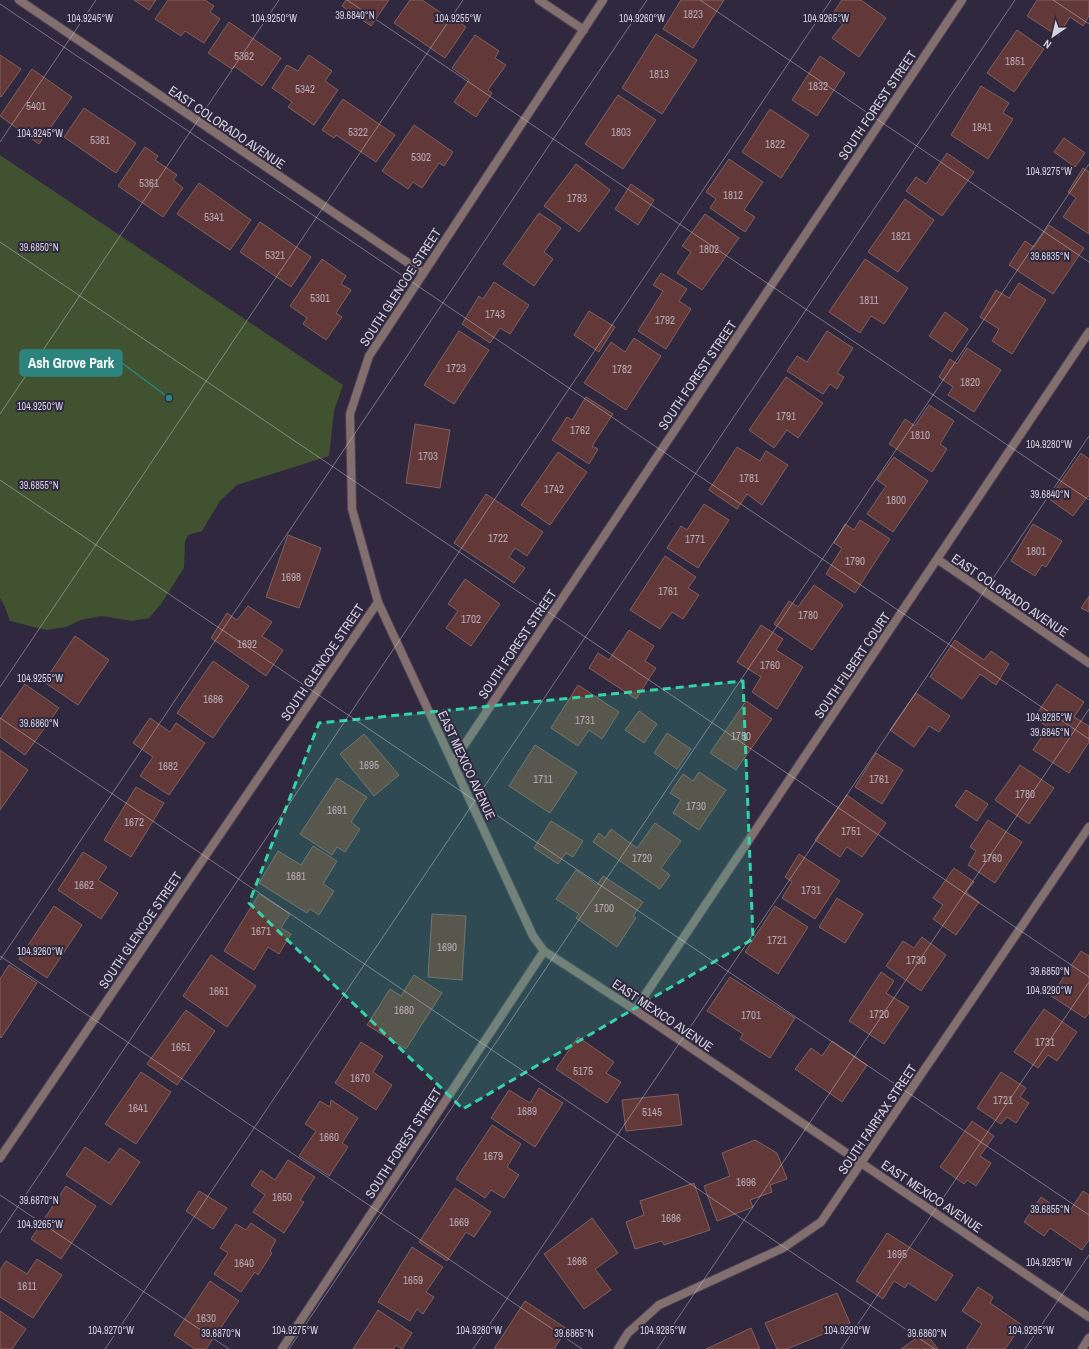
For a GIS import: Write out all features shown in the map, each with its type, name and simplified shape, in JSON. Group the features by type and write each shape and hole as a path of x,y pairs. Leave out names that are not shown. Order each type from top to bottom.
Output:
{"street":[{"name":"EAST COLORADO AVENUE","path":"19,0 423,273"},
{"path":"539,0 584,30"},
{"name":"SOUTH GLENCOE STREET","path":"0,1158 378,602 352,509 350,414 369,356 603,0"},
{"name":"SOUTH FOREST STREET","path":"453,762 962,0"},
{"name":"SOUTH FILBERT COURT","path":"635,1010 1089,332"},
{"name":"EAST COLORADO AVENUE","path":"937,560 1089,664"},
{"name":"EAST MEXICO AVENUE","path":"378,602 533,936 544,951 635,1010 1089,1317"},
{"name":"SOUTH FAIRFAX STREET","path":"618,1349 628,1333 659,1305 784,1248 821,1222 1089,828"},
{"name":"SOUTH FOREST STREET","path":"282,1349 544,951"},
{"path":"1082,1349 1089,1338"}],"highlighted area":[{"path":"743,681 753,939 463,1109 249,903 319,723"}],"green space":[{"path":"0,155 343,385 334,411 329,456 237,485 220,501 202,531 188,535 185,541 184,568 161,604 149,618 132,621 102,616 81,620 66,627 46,630 10,621 0,598"}],"building":[{"path":"134,0 156,0 149,10"},
{"path":"168,0 205,0 214,6 210,12 220,19 204,43 185,31 181,36 155,19"},
{"path":"346,0 389,0 371,26 342,6"},
{"path":"410,0 422,0 452,20 453,18 466,27 445,58 394,23"},
{"path":"681,0 724,0 693,48 663,29"},
{"path":"842,0 861,0 886,18 859,57 832,38 843,24 831,16"},
{"path":"1037,0 1089,0 1089,16 1083,26 1070,17 1058,36 1027,16"},
{"path":"229,22 281,58 262,86 234,66 232,69 208,53"},
{"path":"1017,30 1044,49 1014,92 987,73"},
{"path":"656,34 697,60 662,114 622,88"},
{"path":"475,35 499,51 495,58 506,65 488,90 492,93 476,117 454,102 469,80 452,68"},
{"path":"0,55 21,69 1,97 0,96"},
{"path":"309,55 332,71 325,81 338,90 314,125 288,107 292,102 272,88 287,65 298,71"},
{"path":"820,56 845,73 817,116 792,100"},
{"path":"32,69 72,97 39,144 0,116"},
{"path":"981,86 1009,103 1003,113 1013,119 988,159 951,135"},
{"path":"618,95 656,120 623,169 585,144"},
{"path":"343,99 395,135 376,162 336,135 334,138 322,130"},
{"path":"84,108 136,143 116,173 64,137"},
{"path":"770,109 809,135 781,178 742,152"},
{"path":"414,125 453,152 444,166 439,163 422,188 413,182 408,189 382,171"},
{"path":"1064,138 1085,153 1075,167 1054,152"},
{"path":"145,147 158,156 155,160 177,175 173,180 183,188 163,217 118,186"},
{"path":"947,153 974,172 942,216 906,191 916,177 926,184"},
{"path":"729,159 763,182 744,210 755,217 745,232 710,208 716,199 706,192"},
{"path":"576,164 610,190 579,232 544,206"},
{"path":"1083,168 1089,172 1089,234 1063,217 1076,198 1068,192"},
{"path":"199,183 251,220 230,250 177,214"},
{"path":"631,184 654,200 638,225 615,209"},
{"path":"905,199 934,220 898,272 868,252"},
{"path":"539,213 561,228 544,252 553,259 534,286 503,264"},
{"path":"705,214 739,238 702,290 677,273 691,252 682,246"},
{"path":"260,222 311,257 291,287 240,252"},
{"path":"1049,225 1084,248 1053,294 1009,265 1025,241 1034,247"},
{"path":"322,259 346,276 341,284 351,290 336,313 342,317 326,340 303,324 307,318 290,306"},
{"path":"865,259 908,288 884,324 871,316 860,333 829,312"},
{"path":"661,273 687,289 679,301 691,309 666,349 638,331 663,291 653,285"},
{"path":"494,282 529,305 510,334 500,328 490,343 462,324 479,296 483,299"},
{"path":"1019,283 1046,300 1012,354 992,341 999,329 980,317 996,290 1009,298"},
{"path":"589,311 615,327 599,352 574,335"},
{"path":"945,312 968,329 952,352 929,336"},
{"path":"459,331 489,350 454,404 424,385"},
{"path":"827,331 853,348 837,373 844,377 837,389 830,384 823,394 787,371 797,356 807,362"},
{"path":"634,338 661,356 626,410 584,383 611,342 625,352"},
{"path":"967,348 1001,370 974,412 948,395 953,387 939,377 950,359 957,364"},
{"path":"786,377 823,403 798,438 787,430 774,448 749,430"},
{"path":"586,397 613,414 592,446 598,449 589,464 552,440 567,417 572,420"},
{"path":"929,405 954,421 940,444 947,449 932,472 889,444 905,419 915,426"},
{"path":"415,424 450,430 440,488 406,483"},
{"path":"737,447 760,461 766,451 788,465 762,505 747,494 737,509 709,490"},
{"path":"558,452 587,472 550,525 521,505"},
{"path":"1081,453 1089,459 1089,497 1088,496 1073,516 1049,499"},
{"path":"894,457 928,481 893,532 867,514 886,486 877,480"},
{"path":"486,494 543,532 527,556 515,548 509,557 525,568 514,583 454,543"},
{"path":"704,504 729,520 698,568 667,548 681,526 687,530"},
{"path":"860,520 890,539 855,593 826,574 842,548 834,543 845,524 854,530"},
{"path":"1033,524 1062,541 1046,567 1042,565 1035,576 1011,561"},
{"path":"288,535 321,548 299,608 266,597"},
{"path":"665,556 696,577 688,588 699,595 683,619 672,612 660,629 630,610"},
{"path":"465,579 500,604 471,646 446,628 458,611 448,604"},
{"path":"814,585 843,605 812,650 774,624 789,601 798,607"},
{"path":"1089,596 1089,612 1081,608"},
{"path":"248,606 272,622 262,636 283,650 266,676 211,638 227,613 237,620"},
{"path":"761,625 783,639 776,650 803,667 777,709 752,692 761,677 737,662"},
{"path":"629,630 654,646 645,661 656,668 636,699 589,668 598,653 609,660"},
{"path":"75,636 109,660 78,705 44,682"},
{"path":"955,640 984,660 991,651 1009,664 996,685 980,674 962,699 930,677"},
{"path":"213,661 249,686 213,738 177,713"},
{"path":"25,684 59,708 25,755 0,737 0,719"},
{"path":"1057,684 1084,702 1074,717 1089,726 1089,742 1069,773 1033,750 1048,727 1034,718"},
{"path":"578,685 619,712 602,739 589,730 578,746 551,728"},
{"path":"916,693 950,716 939,732 929,726 914,747 890,730"},
{"path":"746,701 772,719 736,770 710,753"},
{"path":"639,711 657,724 644,743 625,730"},
{"path":"150,718 170,732 176,723 205,743 169,795 140,776 153,757 133,743"},
{"path":"667,733 691,749 677,769 654,753"},
{"path":"364,734 399,775 374,796 340,754"},
{"path":"535,745 577,772 550,813 509,786"},
{"path":"0,750 28,770 0,810"},
{"path":"876,753 903,770 882,804 855,787"},
{"path":"1020,765 1054,788 1029,824 995,800"},
{"path":"699,772 726,790 699,830 673,813 681,800 670,793 683,774 693,781"},
{"path":"337,778 367,797 351,822 360,829 345,852 337,847 332,855 300,834"},
{"path":"136,787 164,803 131,857 104,840"},
{"path":"966,790 988,804 977,821 955,806"},
{"path":"847,795 886,823 862,857 847,847 840,857 815,840"},
{"path":"988,820 1022,842 995,883 968,865 976,851 970,847"},
{"path":"551,821 583,841 573,857 566,853 558,864 534,848"},
{"path":"655,823 681,841 661,868 670,875 660,889 593,842 599,833 605,838 611,829 637,848"},
{"path":"313,846 337,861 323,884 334,891 319,915 310,909 307,913 259,883 278,851 301,865"},
{"path":"83,852 107,867 98,880 118,893 101,919 58,890"},
{"path":"799,854 840,881 815,919 782,898 792,882 785,877"},
{"path":"954,868 974,882 966,892 979,902 956,935 933,919 943,905 933,898"},
{"path":"576,870 597,885 603,876 643,902 633,916 636,918 617,947 576,918 579,914 556,899"},
{"path":"259,894 290,914 281,928 291,934 279,954 268,947 254,970 224,951"},
{"path":"837,898 863,914 845,943 819,927"},
{"path":"54,906 82,925 47,978 19,959"},
{"path":"775,906 808,927 778,974 745,952"},
{"path":"432,914 466,916 462,980 428,977"},
{"path":"922,937 946,955 921,991 886,966 903,941 914,948"},
{"path":"1081,951 1089,956 1089,1013 1085,1018 1051,996"},
{"path":"211,955 256,986 227,1027 183,996"},
{"path":"9,965 37,983 1,1038 0,979"},
{"path":"881,972 894,981 886,993 909,1007 884,1044 849,1021"},
{"path":"414,975 442,993 406,1049 367,1025 390,989 401,996"},
{"path":"730,977 795,1018 770,1058 740,1039 743,1034 707,1011"},
{"path":"1044,1009 1077,1032 1057,1061 1048,1055 1038,1068 1014,1052"},
{"path":"186,1010 215,1031 177,1085 147,1064"},
{"path":"578,1037 614,1062 606,1073 621,1082 607,1103 556,1069"},
{"path":"832,1041 867,1065 842,1102 795,1069 811,1048 822,1056"},
{"path":"361,1042 383,1056 373,1072 392,1085 376,1110 335,1083"},
{"path":"141,1072 171,1092 136,1144 105,1124"},
{"path":"1001,1072 1026,1088 1020,1097 1029,1103 1016,1123 1007,1117 1001,1124 977,1108"},
{"path":"539,1088 563,1103 535,1147 491,1118 509,1090 530,1103"},
{"path":"678,1094 682,1125 626,1131 622,1100"},
{"path":"331,1100 358,1118 342,1143 348,1147 329,1176 299,1156 316,1131 305,1124 320,1101 330,1107"},
{"path":"972,1121 994,1136 980,1156 991,1163 976,1186 967,1180 964,1184 940,1167"},
{"path":"492,1125 521,1144 507,1167 519,1175 504,1198 491,1190 485,1198 456,1179"},
{"path":"755,1140 777,1153 787,1179 770,1185 772,1192 750,1200 753,1207 717,1221 704,1186 730,1176 722,1153"},
{"path":"85,1147 109,1163 120,1148 140,1162 111,1205 66,1175"},
{"path":"288,1160 315,1177 300,1200 304,1202 284,1233 253,1212 265,1195 251,1185 261,1170 275,1180"},
{"path":"694,1183 710,1230 664,1245 662,1241 635,1249 626,1222 644,1215 640,1201"},
{"path":"66,1186 96,1206 61,1259 31,1239"},
{"path":"455,1188 491,1212 474,1237 466,1232 447,1261 419,1242"},
{"path":"199,1191 227,1208 213,1229 186,1211"},
{"path":"1083,1191 1089,1195 1089,1240 1082,1250 1050,1228 1044,1236 1024,1222 1041,1197 1067,1215"},
{"path":"592,1218 618,1253 595,1269 611,1290 584,1309 544,1254"},
{"path":"251,1223 276,1240 270,1251 272,1253 258,1275 255,1272 241,1292 214,1274 228,1253 220,1248 236,1224 246,1230"},
{"path":"887,1233 953,1275 936,1301 908,1283 905,1288 894,1281 883,1299 856,1281"},
{"path":"412,1247 443,1267 426,1292 434,1297 423,1314 417,1309 410,1321 378,1302"},
{"path":"37,1259 62,1275 33,1318 0,1297 0,1270 6,1261 27,1274"},
{"path":"210,1281 239,1301 206,1349 195,1349 174,1335"},
{"path":"978,1287 993,1297 990,1303 1022,1325 1005,1349 966,1349 982,1324 962,1311"},
{"path":"837,1293 850,1323 787,1349 777,1349 765,1323"},
{"path":"525,1301 567,1329 554,1349 494,1349"},
{"path":"378,1310 412,1333 402,1349 396,1345 393,1349 353,1349"},
{"path":"0,1311 26,1329 12,1349 0,1349"},
{"path":"751,1328 760,1349 706,1349"},
{"path":"925,1332 938,1349 901,1349"}],"place":[{"name":"Ash Grove Park","path":"169,398"}]}
